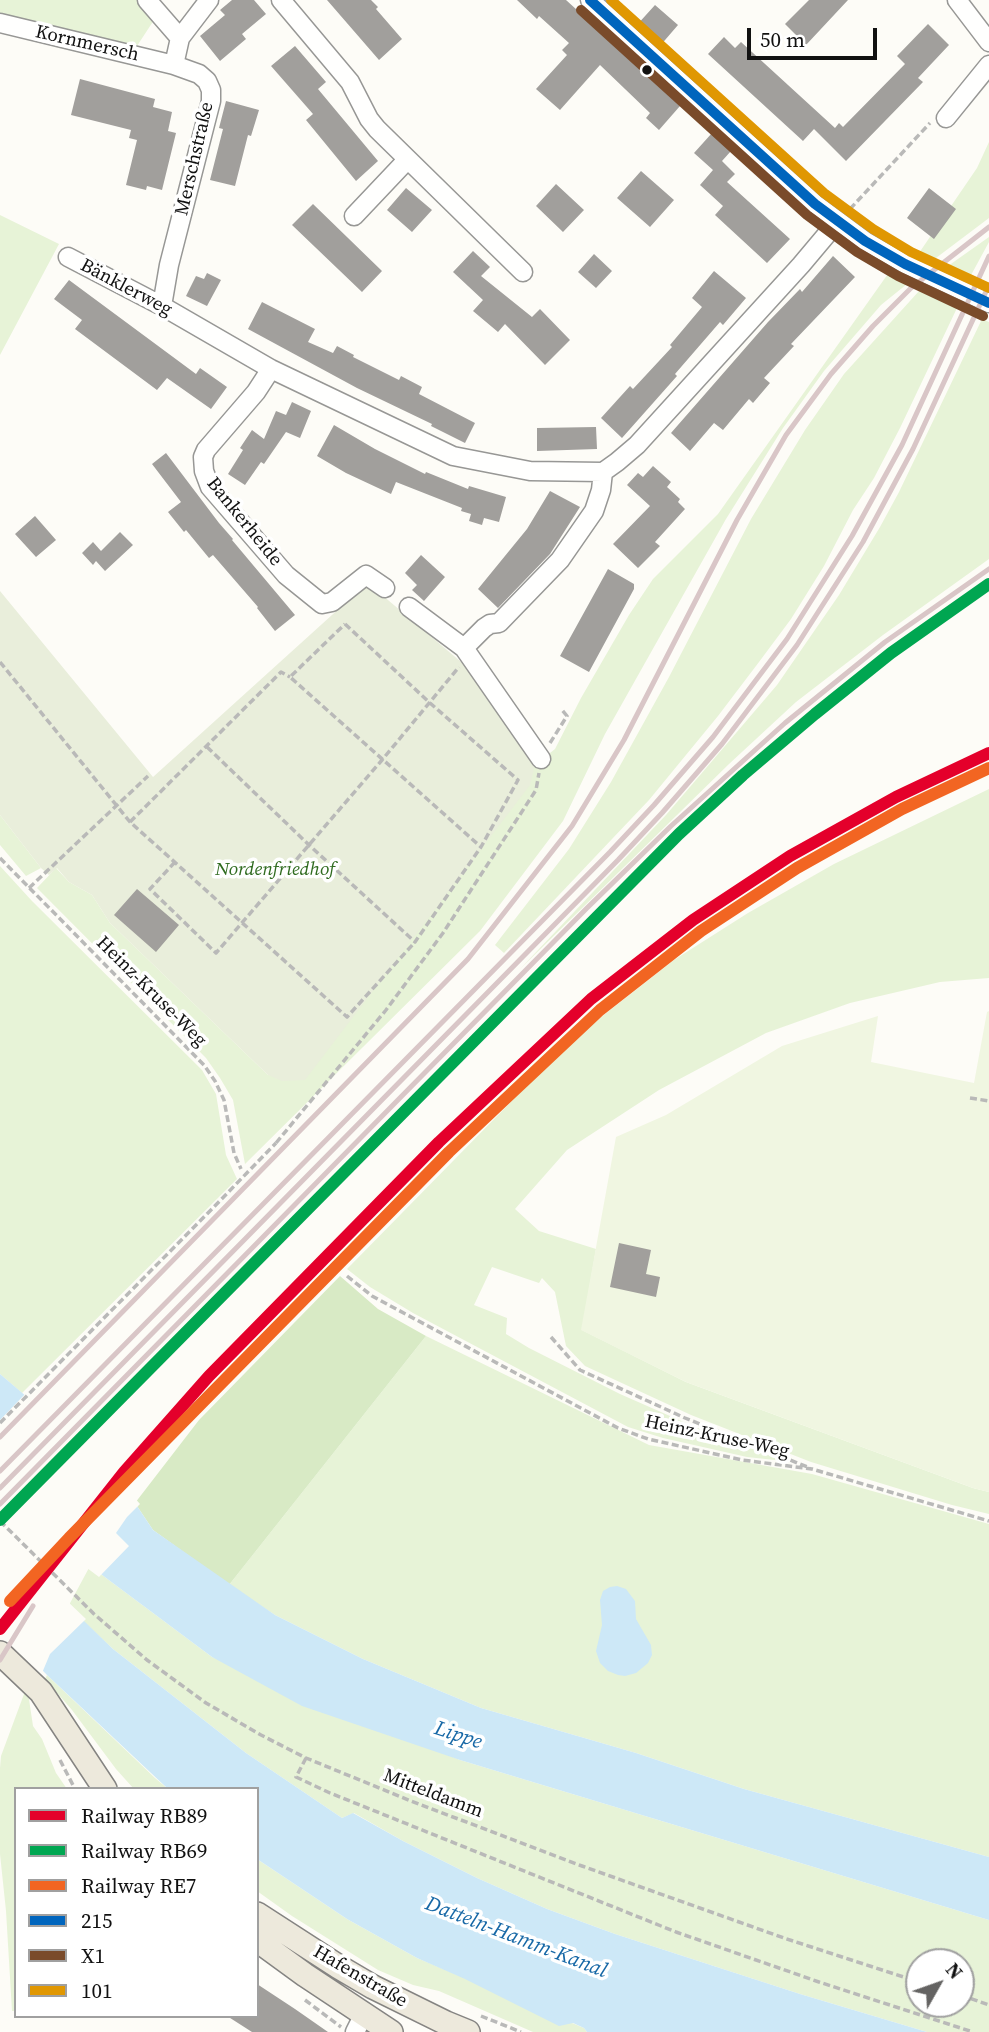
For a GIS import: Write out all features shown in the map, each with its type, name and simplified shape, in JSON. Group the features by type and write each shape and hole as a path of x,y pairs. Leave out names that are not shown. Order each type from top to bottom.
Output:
{"main road":[{"path":"0,1653 41,1692 104,1787"},
{"name":"Hafenstraße","path":"259,1915 373,1987 468,2032"},
{"name":"Hafenstraße","path":"259,1942 359,2023 391,2032"}],"street":[{"path":"147,0 180,38"},
{"path":"174,65 180,38 209,0"},
{"path":"281,0 350,82 377,129 523,272"},
{"path":"590,0 796,188 838,221 865,241 905,264 989,303"},
{"path":"957,0 989,42"},
{"name":"Kornmersch","path":"0,23 174,65"},
{"name":"Merschstraße","path":"162,306 169,265 211,101 211,90 207,81 199,74 174,65"},
{"path":"946,118 989,65"},
{"path":"354,216 407,160"},
{"path":"464,648 484,628 499,623 560,560 594,511 603,472 637,445 838,221"},
{"name":"Bänklerweg","path":"68,257 162,306 271,369 453,456 530,471 603,472"},
{"name":"Bankerheide","path":"271,369 256,392 206,450 203,457 204,471 210,487 286,575 322,604 332,602 366,575 385,589"},
{"path":"409,607 464,648 541,759"}],"path":[{"path":"838,221 928,123 946,118"},
{"path":"0,662 130,822 347,1017 415,942 481,847 519,780 345,624 290,677"},
{"path":"175,862 150,889 216,953 430,703 461,664 464,648"},
{"path":"130,822 281,672 290,677 481,847"},
{"path":"0,1423 276,1143 386,1010 443,933 536,790 541,759 567,716 562,709"},
{"path":"207,747 415,942"},
{"path":"29,888 148,776"},
{"name":"Heinz-Kruse-Weg","path":"0,858 204,1065 224,1100 234,1153 241,1169"},
{"path":"970,1098 989,1101"},
{"name":"Heinz-Kruse-Weg","path":"347,1276 372,1296 618,1428 648,1439 742,1460 812,1469 989,1521"},
{"path":"551,1337 580,1370 685,1418 812,1469"},
{"name":"Mitteldamm","path":"0,1521 94,1614 147,1660 206,1703 306,1758 582,1866 784,1938 905,1977"},
{"path":"306,1758 296,1777 330,1793 676,1932 973,2032"},
{"path":"488,2018 521,2032"}],"green space":[{"path":"0,0 137,0 154,20 137,46 0,16"},
{"path":"989,142 989,218 932,261 919,253 977,168"},
{"path":"0,215 59,244 0,355"},
{"path":"989,237 989,242 970,277 948,266"},
{"path":"890,271 907,284 881,305 824,371 783,428 726,519 605,734 563,821 480,931 245,1164 233,1100 206,1058 37,888 56,868 69,882 92,895 110,923 268,1075 535,765 555,749 581,698 653,579 718,514"},
{"path":"919,291 957,308 874,478 791,619 718,716 649,800 504,953 495,945 569,849 611,782 751,519 805,430 844,374"},
{"path":"982,319 989,322 989,559 796,702 520,969 666,815 777,685 839,595 880,527"},
{"name":"Nordenfriedhof","path":"364,586 375,589 467,667 535,765 530,785 305,1080 282,1081 268,1075 110,923 92,895 69,882 57,868 49,875 41,868 0,815 0,591 153,777"},
{"path":"989,789 989,978 940,982 850,1003 766,1033 659,1090 567,1150 515,1209 539,1231 596,1249 582,1330 686,1382 989,1492 989,1514 811,1462 691,1415 585,1366 566,1346 555,1292 542,1278 539,1283 492,1267 474,1305 507,1318 506,1334 620,1394 695,1427 784,1461 747,1457 663,1438 628,1427 413,1313 370,1287 347,1269 560,1052 674,960 748,913 834,864"},
{"path":"0,815 41,868 26,876 0,845"},
{"path":"0,866 202,1070 216,1094 226,1155 237,1179 22,1393 0,1374"},
{"path":"989,1011 989,1492 686,1382 581,1330 616,1137 666,1115 782,1046 878,1016 871,1062 974,1083"},
{"path":"340,1276 378,1309 426,1336 229,1585 153,1530 135,1503 199,1420"},
{"path":"426,1336 649,1445 812,1474 989,1524 989,1857 744,1789 636,1753 481,1708 363,1659 275,1615 229,1585"},
{"path":"90,1566 212,1657 460,1760 989,1920 989,2032 927,2032 615,1934 547,1909 477,1878 354,1813 342,1818 246,1753 113,1649 69,1605"},
{"path":"47,1675 166,1787 132,1787 45,1679"},
{"path":"27,1686 33,1726 66,1787 14,1787 14,2011 0,1854 1,1756"},
{"path":"259,1860 347,1919 417,1958 584,2028 587,2032 533,2032 439,1991 413,1985 378,1970 259,1892"}],"water":[{"name":"Lippe","path":"0,1374 81,1443 135,1503 153,1530 275,1615 363,1659 481,1708 636,1753 744,1789 989,1857 989,1920 460,1760 302,1706 212,1657 90,1566 0,1474"},
{"name":"Datteln-Hamm-Kanal","path":"0,1540 113,1649 246,1753 342,1818 353,1813 477,1878 547,1909 615,1934 927,2032 587,2032 573,2023 559,2026 417,1958 347,1919 259,1860 259,1787 166,1787 0,1627"},
{"path":"617,1586 626,1589 635,1601 636,1619 651,1645 652,1655 648,1663 636,1673 625,1676 608,1671 600,1663 596,1651 602,1625 600,1600 603,1591"}],"pier":[{"path":"27,1392 84,1440 140,1504 116,1533 129,1546 99,1577 0,1479 0,1420"},
{"path":"0,1537 86,1619 50,1654 42,1673 46,1679 0,1632"}],"building":[{"path":"232,0 254,0 266,14 242,34 246,39 220,61 200,36 225,15 220,10"},
{"path":"327,0 371,0 402,39 379,60"},
{"path":"517,0 566,0 680,106 659,130 646,118 650,113 600,65 560,110 536,89 567,55 562,50 569,43"},
{"path":"809,0 848,0 806,45 785,24"},
{"path":"655,5 678,25 659,47 636,26"},
{"path":"928,24 949,45 918,78 923,82 846,161 814,129 803,141 708,54 724,37 735,48 741,42 835,128 839,123 843,127 905,64 897,56"},
{"path":"295,46 326,82 318,89 378,161 356,181 306,120 313,114 271,66"},
{"path":"80,79 155,99 153,107 172,112 168,131 176,133 162,190 147,186 146,190 126,185 137,140 129,138 131,130 71,115"},
{"path":"226,101 259,110 251,136 248,135 235,186 210,180 223,129 219,128"},
{"path":"712,133 731,151 722,161 735,174 727,182 790,239 767,263 715,215 723,206 700,185 713,170 694,153"},
{"path":"641,171 674,200 650,227 617,198"},
{"path":"556,184 584,210 563,232 536,206"},
{"path":"406,188 432,210 412,232 387,210"},
{"path":"929,188 956,209 934,239 907,218"},
{"path":"313,204 382,271 362,292 292,225"},
{"path":"473,251 490,267 481,276 532,317 540,309 570,340 545,365 505,324 498,332 473,311 483,300 453,272"},
{"path":"594,254 612,271 596,288 578,272"},
{"path":"833,256 855,277 791,344 794,346 764,378 770,383 753,403 749,399 723,430 714,423 690,451 671,433 768,322 800,289 802,292"},
{"path":"714,271 746,298 723,325 720,322 622,438 601,418 630,386 633,389 672,347 670,345 702,307 692,298"},
{"path":"207,273 221,280 207,306 186,296 196,276 204,279"},
{"path":"69,280 196,374 200,368 227,387 211,409 167,378 157,390 75,329 82,320 54,299"},
{"path":"262,302 315,329 308,342 333,353 337,346 399,380 401,376 422,387 419,394 475,423 465,443 248,329"},
{"path":"292,402 311,411 300,438 286,432 264,464 261,462 245,485 228,474 252,430 264,439 276,411 286,415"},
{"path":"334,425 425,474 426,472 468,489 469,486 506,497 499,522 484,518 482,525 469,521 471,514 461,511 462,508 396,482 391,494 317,456"},
{"path":"596,427 597,449 537,451 537,428"},
{"path":"166,453 232,540 295,615 275,631 213,555 209,558 168,512 181,502 152,464"},
{"path":"653,466 671,482 667,487 680,499 678,502 685,509 655,542 660,546 638,568 613,544 650,506 627,485 638,473 643,477"},
{"path":"550,491 580,507 550,554 498,608 478,589 527,529"},
{"path":"35,516 56,540 36,557 15,534"},
{"path":"120,532 133,545 105,571 96,561 93,565 82,553 93,542 101,551"},
{"path":"421,555 445,577 424,601 412,590 417,585 405,573"},
{"path":"608,569 634,584 634,589 589,672 560,656"},
{"path":"137,889 179,925 156,952 114,915"},
{"path":"619,1243 651,1250 646,1274 660,1277 656,1297 610,1287"},
{"path":"259,1985 328,2032 252,2032 230,2018 259,2018"}],"railway":[{"path":"0,1437 468,959 572,826 624,740 737,520 786,435 831,374 873,326 911,288 989,227"},
{"path":"0,1471 610,852 713,737 787,639 852,536 902,445 989,256"},
{"path":"0,1488 618,860 722,744 797,645 863,542 913,449 989,285"},
{"path":"0,1504 671,826 785,723 885,642 989,569"},
{"path":"0,1626 36,1584"},
{"path":"0,1660 33,1606"}],"rail line":[{"name":"RB69","path":"0,1520 679,834 815,714 891,653 989,584"},
{"name":"RB89","path":"0,1629 124,1472 209,1376 439,1142 591,999 693,920 790,856 896,797 989,753"},
{"name":"RE7","path":"10,1601 449,1152 600,1010 701,931 797,868 902,809 989,768"}],"transit line":[{"name":"215","path":"590,0 815,204 865,241 905,264 989,303"},
{"name":"101","path":"611,0 824,193 873,229 911,252 989,288"},
{"name":"X1","path":"581,10 807,215 857,252 898,276 983,316"}]}
